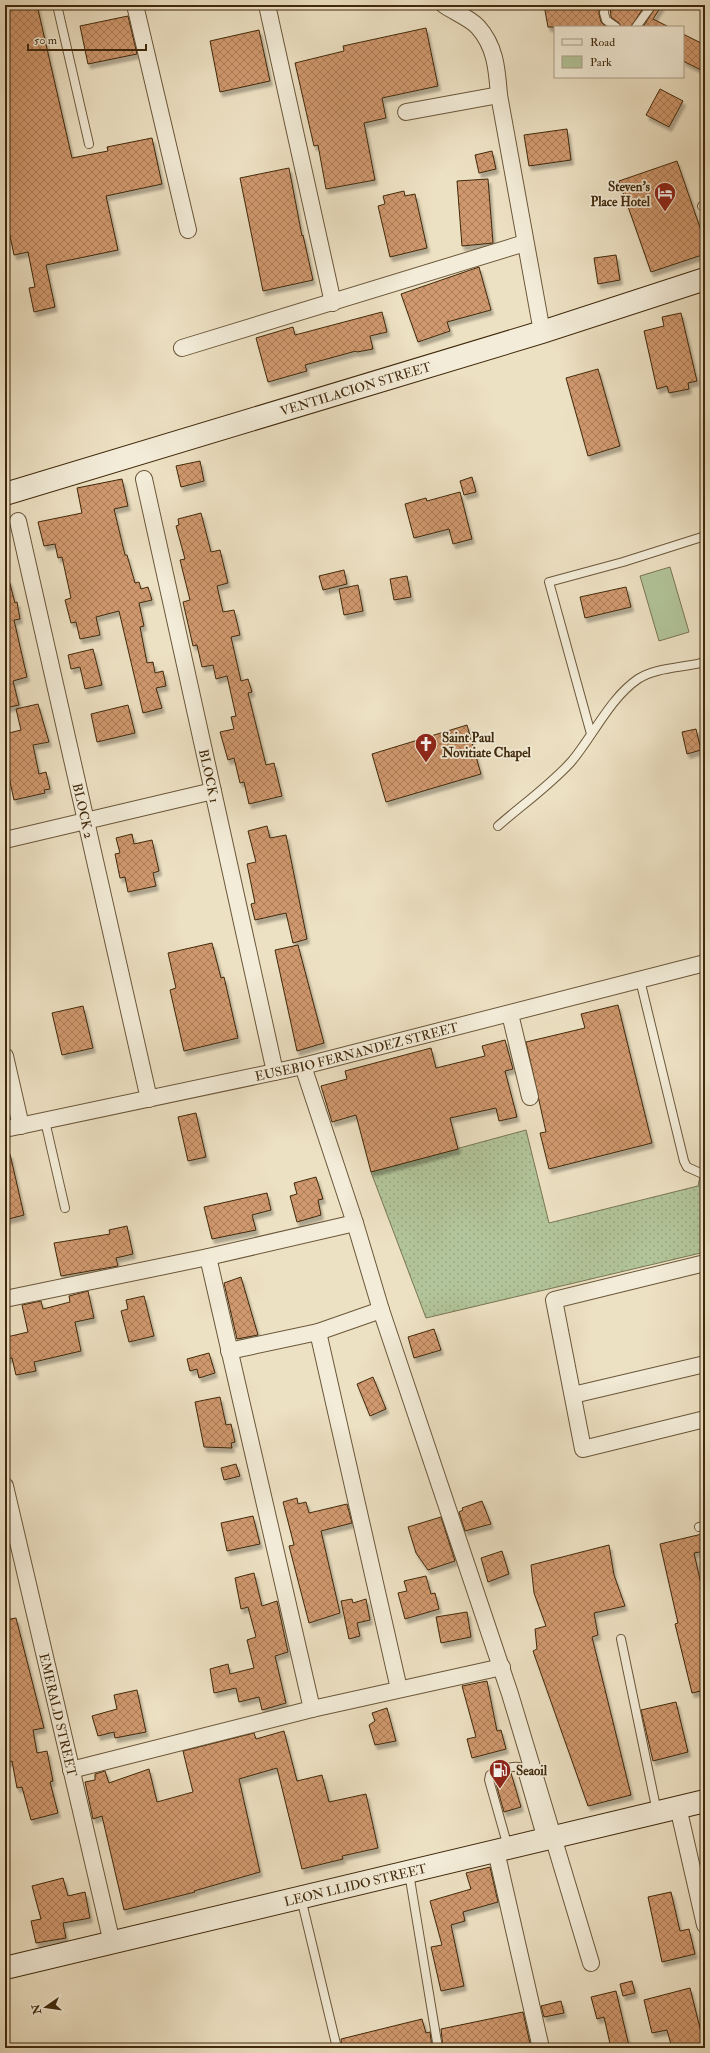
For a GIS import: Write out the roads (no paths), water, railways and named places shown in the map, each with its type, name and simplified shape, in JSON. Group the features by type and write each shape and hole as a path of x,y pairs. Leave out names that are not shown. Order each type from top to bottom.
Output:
{"street":[{"path":"135,5 188,230"},
{"path":"267,5 333,303"},
{"path":"444,5 478,26 490,45 496,62 499,95 542,332"},
{"path":"406,112 499,95"},
{"path":"182,348 525,243"},
{"name":"VENTILACION STREET","path":"5,494 542,332 705,279"},
{"name":"BLOCK 1","path":"144,479 275,1072"},
{"name":"BLOCK 2","path":"18,521 149,1099"},
{"path":"5,840 213,791"},
{"name":"EUSEBIO FERNANDEZ STREET","path":"5,1129 303,1066 705,963"},
{"path":"510,1014 530,1096"},
{"path":"5,1056 21,1126"},
{"path":"303,1066 355,1223 381,1310 502,1667 548,1838 591,1963"},
{"path":"5,1299 208,1257 355,1223"},
{"path":"208,1257 312,1709"},
{"path":"705,1263 554,1300 583,1449 705,1419"},
{"path":"229,1351 318,1332 381,1310"},
{"path":"318,1332 399,1689"},
{"path":"573,1395 705,1364"},
{"name":"EMERALD STREET","path":"5,1486 112,1943"},
{"path":"71,1770 312,1709 502,1667"},
{"name":"LEON LLIDO STREET","path":"5,1968 705,1801"},
{"path":"668,1810 705,1925"},
{"path":"502,1849 541,2048"}],"lane":[{"path":"57,5 89,144"},
{"path":"605,5 604,13 606,20 615,26"},
{"path":"637,26 652,5"},
{"path":"591,734 549,582 623,562 705,536"},
{"path":"498,826 571,761 624,691 638,679 651,673 705,662"},
{"path":"640,980 684,1164 689,1168 705,1175"},
{"path":"45,1121 65,1208"},
{"path":"621,1639 668,1810"},
{"path":"502,1849 489,1780 490,1775 494,1772 515,1766 519,1767 523,1774 548,1838"},
{"path":"409,1872 432,2022 438,2048"},
{"path":"301,1898 337,2048"}],"place":[{"name":"Steven’s Place Hotel","path":"665,212"},
{"name":"Saint Paul Novitiate Chapel","path":"426,764"},
{"name":"Seaoil","path":"500,1790"}]}
